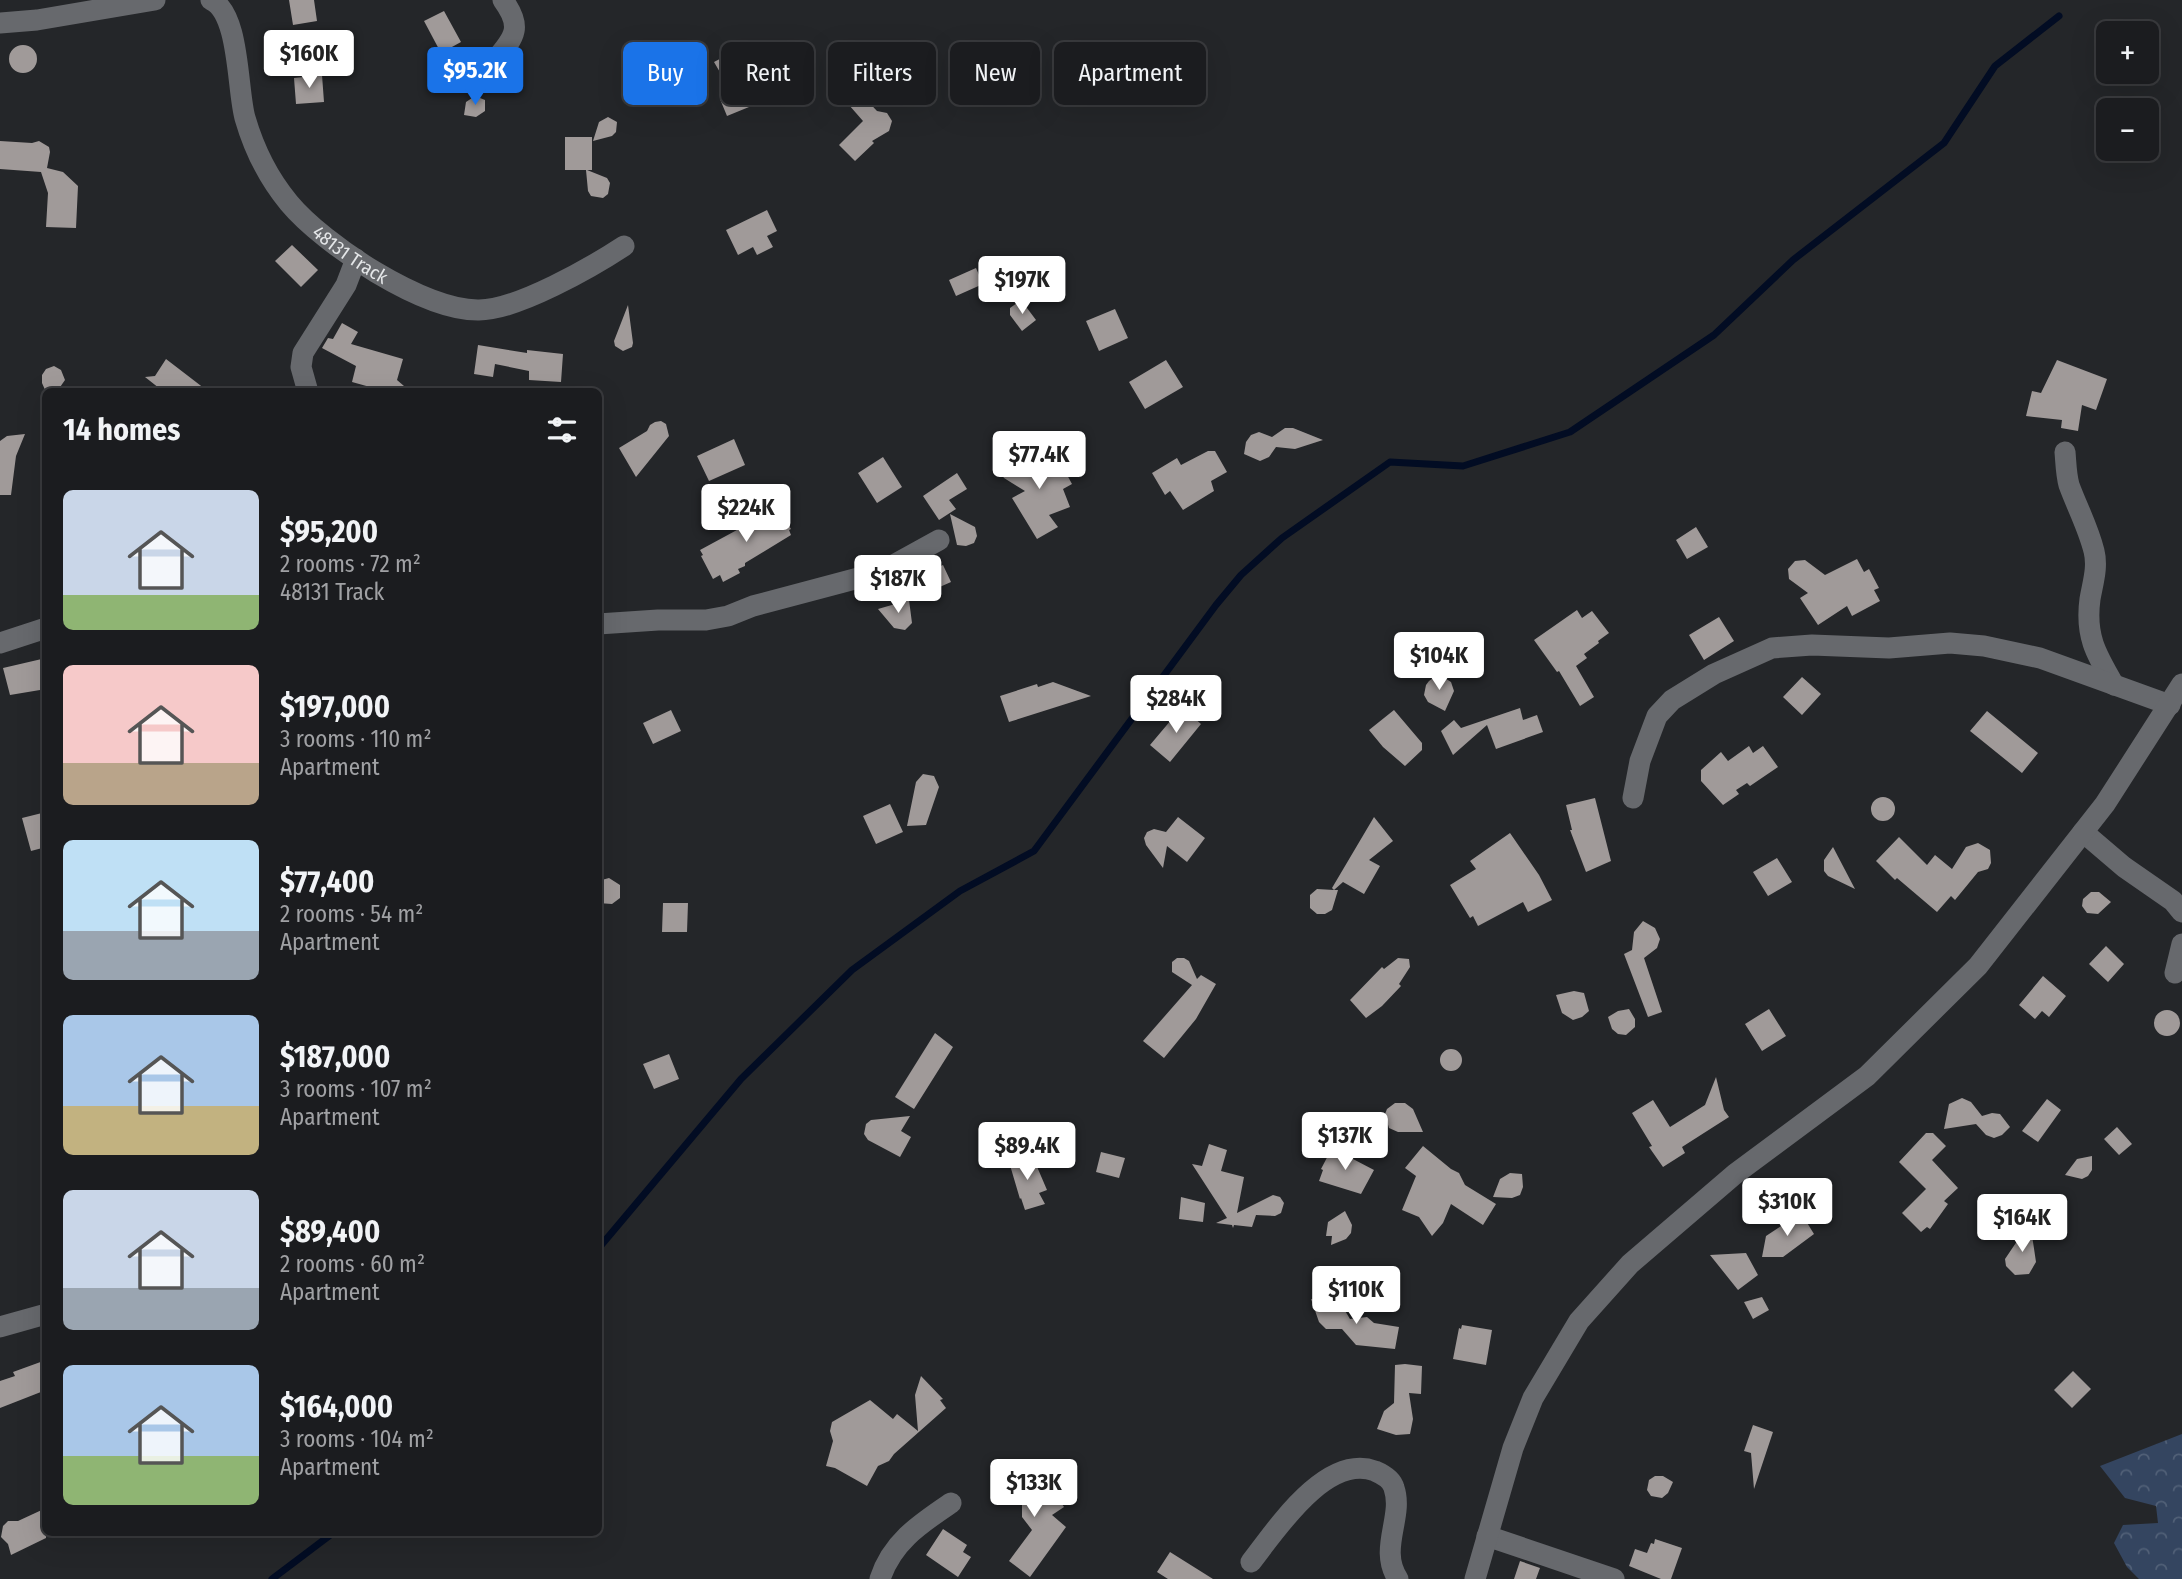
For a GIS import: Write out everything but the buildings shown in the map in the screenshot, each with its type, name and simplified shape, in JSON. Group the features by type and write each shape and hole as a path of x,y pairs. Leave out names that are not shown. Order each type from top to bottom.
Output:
{"street":[{"path":"0,23 37,20 155,0"},
{"name":"48131 Track","path":"211,0 224,12 230,26 245,118 270,178 290,205 374,273 457,309 482,310 506,305 541,290 589,267 624,246"},
{"path":"496,59 514,34 516,25 514,15 503,0"},
{"path":"307,388 301,367 303,353 346,285 356,259"},
{"path":"2065,452 2069,484 2087,525 2095,554 2095,574 2088,619 2089,634 2094,649 2114,685"},
{"path":"602,624 706,620 728,616 754,606 881,572 939,540"},
{"path":"0,643 42,629"},
{"path":"1633,798 1640,761 1657,716 1672,700 1714,674 1772,648 1812,645 1889,648 1950,643 1984,646 2040,658 2170,705"},
{"path":"1475,1579 1513,1448 1534,1398 1579,1321 1630,1264 1735,1174 1867,1076 1978,966 2105,804 2182,684"},
{"path":"2083,832 2124,867 2173,901 2182,912"},
{"path":"2175,972 2182,944"},
{"path":"0,1327 42,1315"},
{"path":"1251,1562 1288,1514 1314,1488 1350,1470 1367,1468 1390,1481 1394,1488 1396,1503 1390,1545 1391,1562 1398,1579"},
{"path":"880,1579 892,1551 909,1532 951,1503"},
{"path":"1486,1536 1614,1579"}],"green space":[{"path":"2182,1434 2182,1579 2139,1579 2127,1567 2114,1543 2123,1525 2158,1523 2156,1506 2125,1498 2100,1466"}],"waterway":[{"path":"602,1244 741,1079 852,970 960,891 1034,851 1216,605 1241,575 1282,538 1390,462 1463,466 1570,432 1714,335 1793,260 1944,143 1995,66 2059,16"},
{"path":"272,1579 329,1536"}]}
